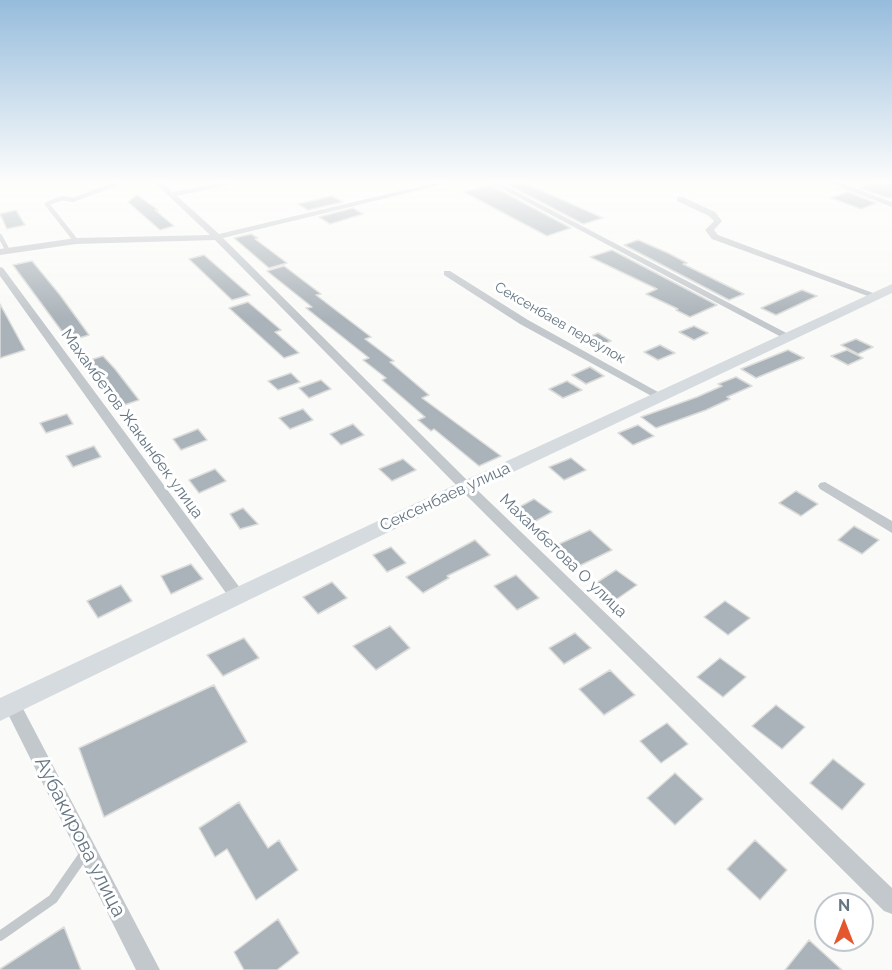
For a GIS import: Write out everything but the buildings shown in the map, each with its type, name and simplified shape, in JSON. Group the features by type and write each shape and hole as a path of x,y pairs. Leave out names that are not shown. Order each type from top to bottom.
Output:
{"street":[{"name":"Махамбетова О улица","path":"207,228 466,487 892,903"},
{"path":"4,251 76,240 217,237 254,228"},
{"path":"581,228 789,337"},
{"path":"711,228 709,230 714,237 884,292"},
{"name":"Махамбетов Жакынбек улица","path":"0,270 237,596"},
{"name":"Сексенбаев переулок","path":"447,273 524,322 660,397"},
{"name":"Сексенбаев улица","path":"6,707 466,487 884,292"},
{"path":"825,486 892,528"},
{"name":"Аубакирова улица","path":"6,707 87,850 148,970"}],"lane":[{"path":"67,228 76,240"},
{"path":"0,236 4,251"},
{"path":"0,936 53,899 87,850"}]}
